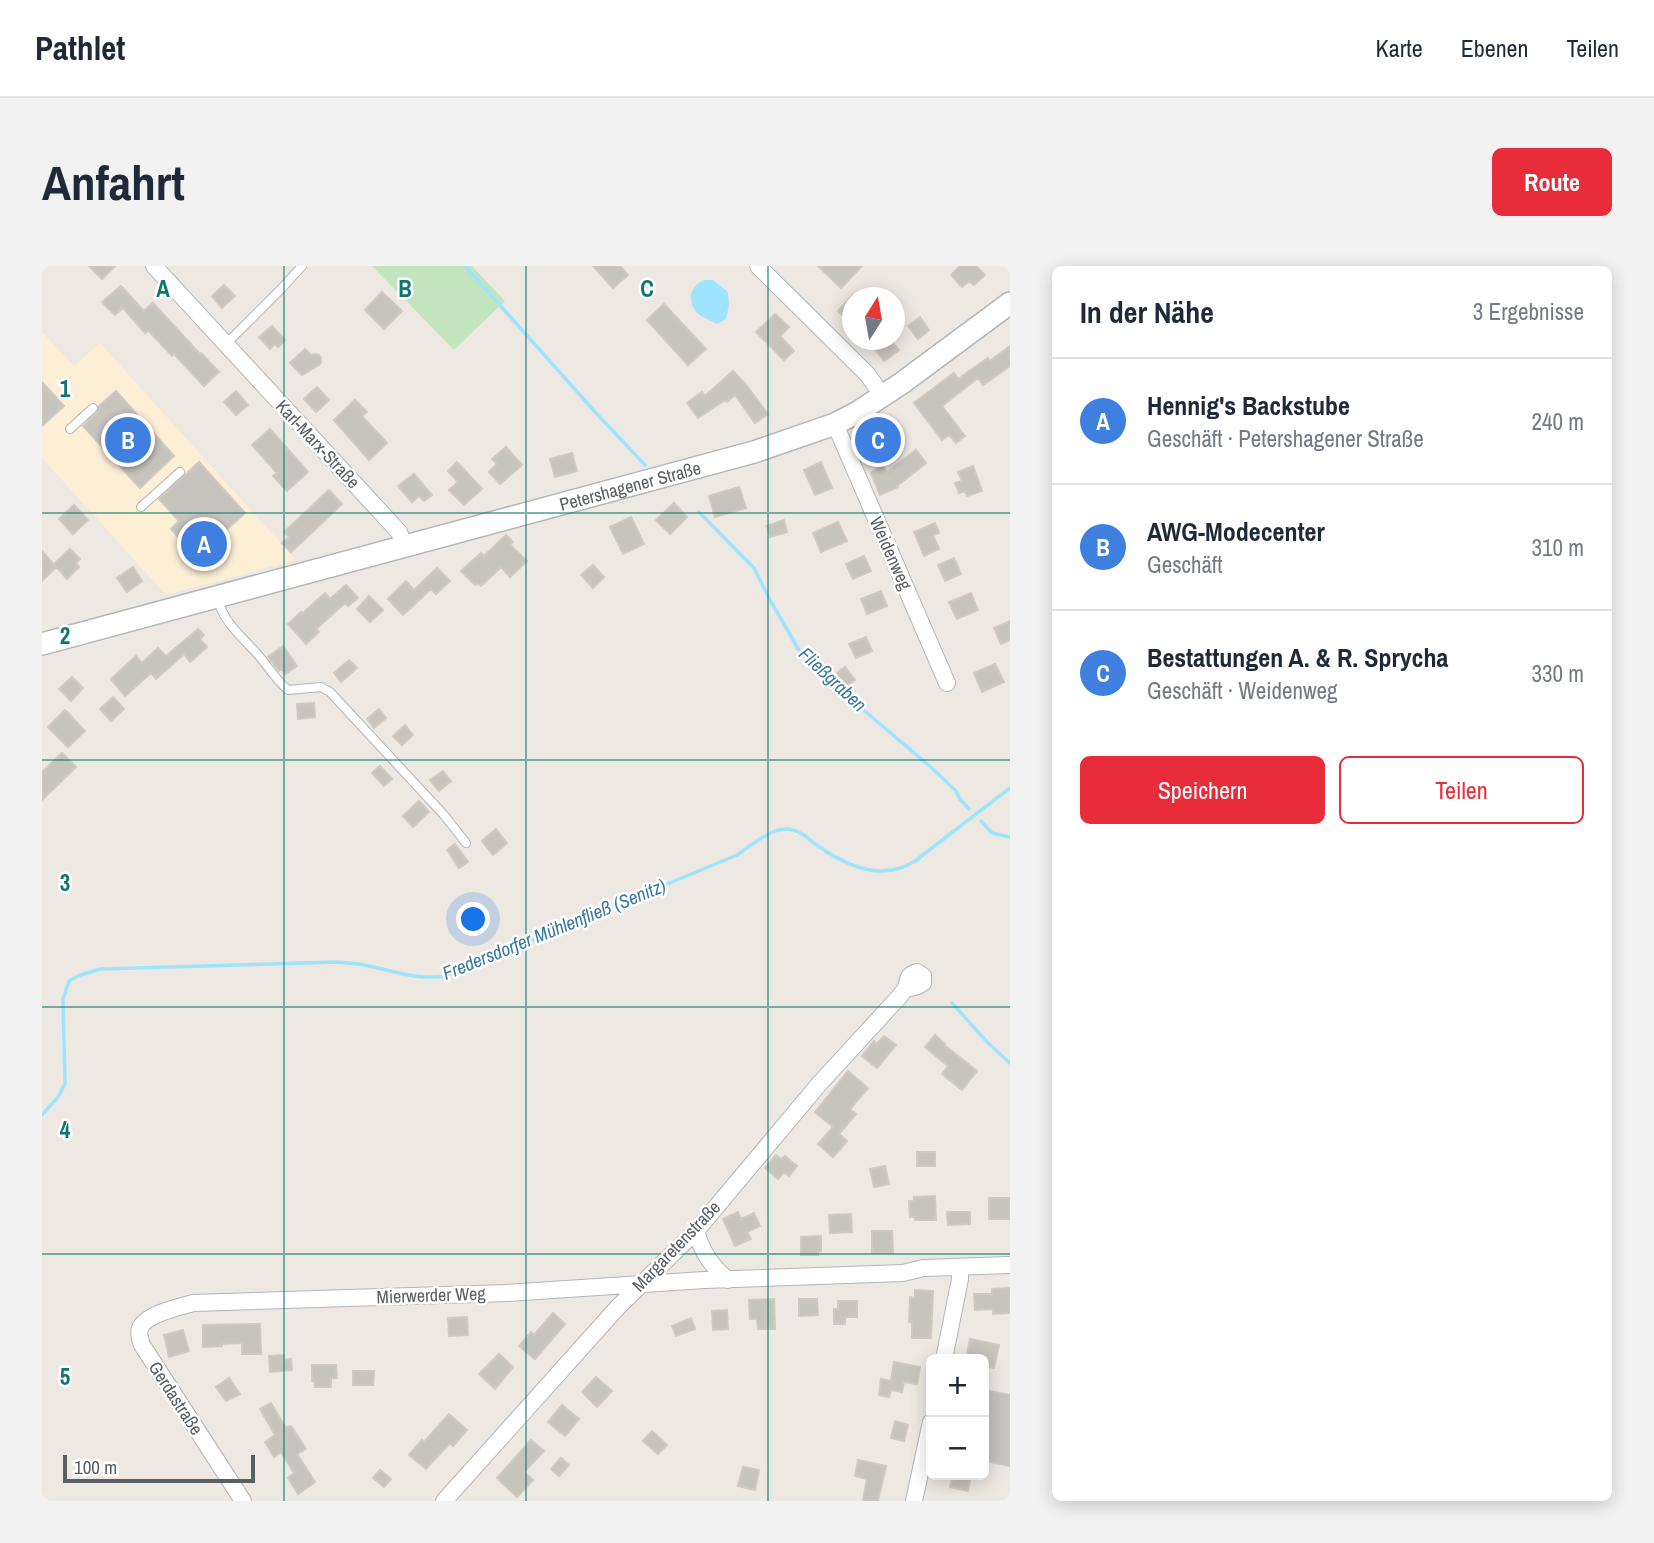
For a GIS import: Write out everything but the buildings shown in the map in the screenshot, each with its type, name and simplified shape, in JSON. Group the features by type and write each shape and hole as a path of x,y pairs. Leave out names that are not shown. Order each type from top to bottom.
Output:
{"street":[{"name":"Karl-Marx-Straße","path":"154,266 399,532 405,547"},
{"path":"758,266 867,375 883,397"},
{"name":"Petershagener Straße","path":"42,644 754,452 835,424 883,397 1010,303"},
{"name":"Weidenweg","path":"835,424 947,683"},
{"name":"Margaretenstraße","path":"444,1501 618,1307 696,1231 820,1083 906,989"},
{"path":"696,1231 708,1260 728,1280"},
{"name":"Mierwerder Weg","path":"140,1327 146,1320 193,1303 506,1293 1010,1265"},
{"path":"945,1354 960,1267"},
{"name":"Gerdastraße","path":"140,1327 142,1346 243,1501"},
{"path":"914,1501 926,1445"}],"lane":[{"path":"226,344 302,266"},
{"path":"70,429 93,408"},
{"path":"141,507 180,472"},
{"path":"217,597 229,625 251,646 282,685 288,690 321,687 330,692 444,815 466,843"}],"shaded area":[{"path":"42,332 74,366 100,343 296,560 166,595 42,458"}],"green space":[{"path":"372,266 472,266 505,301 454,350"}],"water":[{"path":"704,280 713,280 728,292 726,319 717,324 696,312 691,302 694,287"}],"waterway":[{"name":"Fließgraben","path":"465,266 645,465"},
{"name":"Fließgraben","path":"699,512 754,568 799,650 846,695 933,769 956,791 969,809"},
{"name":"Fredersdorfer Mühlenfließ (Senitz)","path":"42,1115 58,1097 65,1084 63,999 69,981 80,975 101,969 336,962 361,964 414,976 446,976 737,855 779,830 798,832 827,852 857,867 879,871 902,868 915,861 1010,788"},
{"path":"981,821 992,833 1010,837"},
{"path":"952,1003 1010,1063"}],"place":[{"name":"AWG-Modecenter","path":"128,440"},
{"name":"Bestattungen A. & R. Sprycha","path":"878,440"},
{"name":"Hennig's Backstube","path":"204,544"}]}
